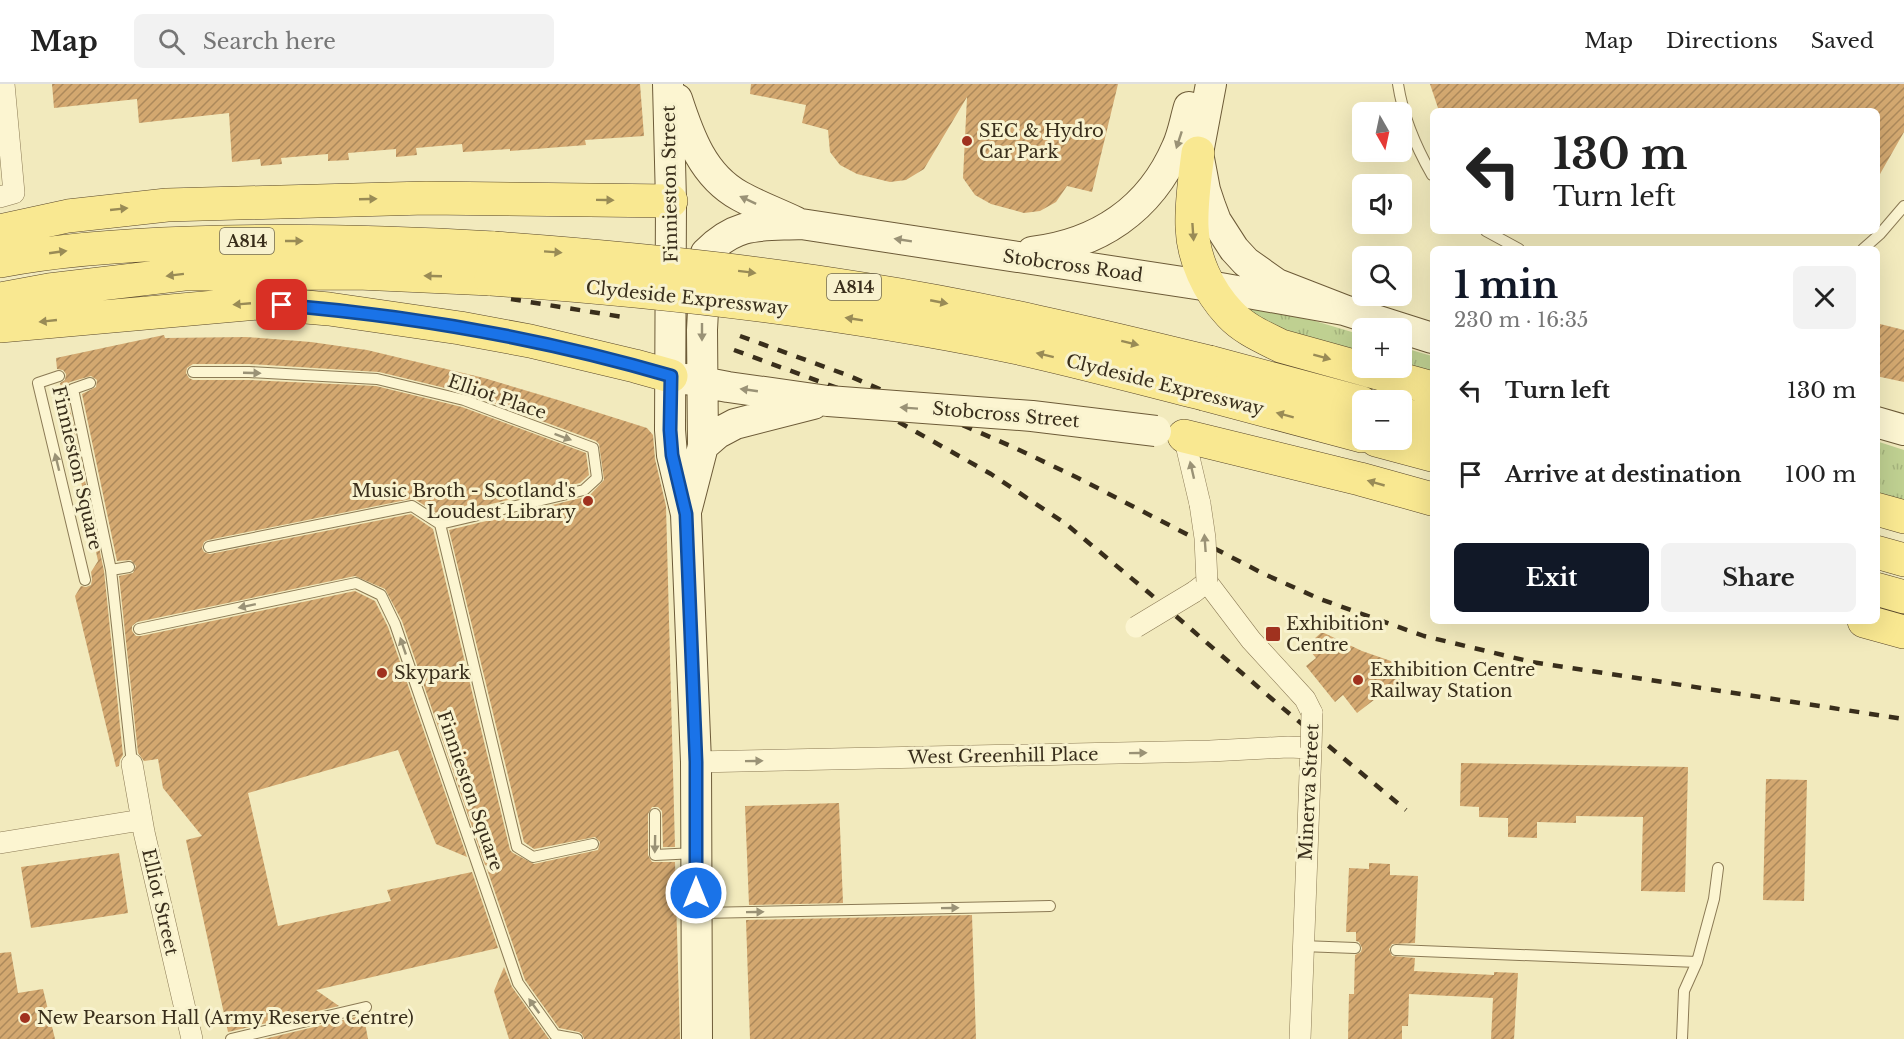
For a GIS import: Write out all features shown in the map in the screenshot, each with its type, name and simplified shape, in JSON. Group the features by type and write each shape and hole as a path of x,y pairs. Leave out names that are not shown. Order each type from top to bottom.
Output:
{"main road":[{"path":"1198,153 1192,225 1193,242 1209,286 1231,315 1258,335 1281,346 1430,387"},
{"path":"0,231 68,216 167,205 426,198 671,201"},
{"name":"Clydeside Expressway","path":"0,261 83,248 224,241 440,244 493,263 564,284 699,298 886,324 1012,347 1352,401"},
{"name":"Clydeside Expressway","path":"0,299 49,290 184,274 358,273 493,263"},
{"path":"0,326 259,303 329,309 460,328 540,344 671,376"},
{"name":"Clydeside Expressway","path":"1206,378 1352,432"},
{"path":"1412,417 1430,421"},
{"path":"1170,433 1430,498"},
{"path":"1412,450 1430,454"},
{"path":"1880,510 1904,517"},
{"path":"1880,553 1904,560"},
{"path":"1880,590 1904,597"},
{"path":"1875,624 1904,632"}],"street":[{"path":"4,84 7,195"},
{"path":"670,84 698,153 711,171 738,195 801,224"},
{"name":"Finnieston Street","path":"670,84 670,430 672,455 686,514 696,762 697,1039"},
{"path":"1002,256 1062,248 1085,240 1128,215 1158,183 1179,144 1194,84"},
{"name":"Stobcross Road","path":"1211,84 1198,153 1210,205 1216,220 1234,249 1246,262 1277,284 1344,310 1430,337"},
{"path":"686,514 704,446 702,330 706,253 720,240 741,229 754,226 801,224"},
{"name":"Stobcross Road","path":"801,224 1209,286 1344,310"},
{"name":"Stobcross Street","path":"671,376 728,387 828,401 1032,416 1170,433"},
{"name":"Stobcross Street","path":"704,446 718,433 735,424 828,401"},
{"path":"1880,423 1904,430"},
{"path":"1133,629 1201,587 1205,538 1200,504 1170,433"},
{"name":"Minerva Street","path":"1201,587 1305,699 1312,713 1300,1039"},
{"name":"West Greenhill Place","path":"696,762 1311,748"},
{"name":"Elliot Street","path":"132,764 141,820 192,1039"},
{"path":"0,843 141,820"}],"lane":[{"path":"1398,84 1414,140 1430,171"},
{"path":"1866,246 1904,206"},
{"path":"1492,234 1514,246"},
{"name":"Elliot Place","path":"193,372 249,372 377,379 464,400 593,448 597,478 584,490 440,524"},
{"name":"Finnieston Square","path":"59,376 38,383 85,580"},
{"path":"90,383 73,389 111,570 132,764"},
{"path":"209,547 412,506 440,524 517,848 533,857 593,844"},
{"path":"111,570 129,567"},
{"name":"Finnieston Square","path":"140,629 356,583 381,595 395,624 518,983 555,1035 577,1039"},
{"path":"656,814 655,855 696,853"},
{"path":"1682,1039 1684,991 1697,962 1714,899 1718,868"},
{"path":"696,913 1050,906"},
{"path":"1302,946 1355,948"},
{"path":"1396,950 1697,962"},
{"path":"231,1039 366,1007"}],"green space":[{"path":"1239,305 1315,321 1352,332 1352,353 1273,331"},
{"path":"1412,350 1430,355 1430,374 1412,369"},
{"path":"1880,442 1904,450 1904,512 1880,504"}],"building":[{"path":"52,84 640,84 644,136 585,140 586,145 510,151 510,149 463,152 462,144 416,148 417,155 396,157 396,149 348,153 349,160 328,161 328,154 281,158 282,164 261,166 260,159 232,162 229,113 139,123 137,99 54,108"},
{"name":"SEC & Hydro Car Park","path":"751,84 1118,84 1092,192 1067,186 1056,202 1040,211 1024,213 991,204 975,195 963,178 967,97 924,169 906,180 890,182 857,174 840,165 830,152 828,130 802,123 806,105 750,94"},
{"path":"1430,84 1904,84 1904,132 1880,174 1880,108 1438,108"},
{"path":"1880,324 1904,330 1904,382 1880,377"},
{"name":"Skypark","path":"164,335 165,338 246,337 311,342 367,350 484,378 647,428 653,435 655,459 666,506 675,847 663,847 662,811 658,807 652,807 648,814 648,855 652,862 675,862 680,1039 584,1039 579,1032 559,1028 525,980 487,869 493,868 485,865 402,621 385,589 355,576 137,622 132,626 132,631 136,636 141,636 355,591 375,601 388,627 467,857 436,844 398,750 248,793 278,926 391,901 387,890 472,872 498,948 316,990 339,1006 228,1032 186,840 202,836 163,788 158,759 144,761 138,753 119,576 133,573 136,566 131,560 117,561 82,394 96,387 97,380 91,376 70,382 66,390 104,571 123,755 119,766 116,767 75,596 81,586 91,585 91,572 98,561 60,383 65,380 66,374 63,370 57,369 56,358","holes":["193,364 249,364 379,372 466,393 599,444 604,480 589,496 449,530 524,842 534,849 595,837 600,842 598,850 534,864 510,850 433,529 411,514 210,554 204,552 202,548 204,542 208,540 411,499 441,516 580,483 589,475 586,453 462,407 376,386 249,380 193,380 186,373 187,368"]},
{"name":"Exhibition Centre Railway Station","path":"1322,632 1362,651 1414,669 1357,713 1343,695 1335,702 1306,666 1316,658 1306,646"},
{"path":"1461,763 1688,767 1685,892 1641,891 1643,817 1576,816 1576,823 1537,822 1537,838 1508,837 1508,818 1479,817 1479,807 1460,806"},
{"path":"1766,779 1807,780 1804,901 1763,900"},
{"path":"839,803 843,903 749,905 745,806"},
{"path":"119,853 128,913 31,928 21,867"},
{"path":"1369,863 1390,864 1390,875 1418,876 1415,943 1392,944 1389,949 1392,956 1415,958 1414,971 1494,975 1494,972 1518,973 1514,1039 1491,1039 1493,998 1409,994 1408,1026 1402,1026 1402,1039 1348,1039 1349,994 1354,994 1355,955 1361,952 1362,948 1356,941 1356,932 1346,932 1349,868 1369,869"},
{"path":"972,915 976,1039 750,1039 746,920"},
{"name":"New Pearson Hall (Army Reserve Centre)","path":"11,952 18,993 43,989 55,1039 0,1039 0,953"},
{"path":"504,967 512,987 549,1039 509,1039 494,991"},
{"path":"356,1017 365,1023 368,1039 264,1039"}],"railway":[{"path":"514,284 627,303"},
{"path":"511,299 623,317"},
{"path":"740,336 847,375 1013,447 1264,574 1320,599 1424,636 1532,662 1904,719"},
{"path":"734,350 840,389 991,474 1066,524 1406,810"}],"place":[{"name":"SEC & Hydro Car Park","path":"967,141"},
{"name":"Music Broth - Scotland's Loudest Library","path":"588,501"},
{"name":"Exhibition Centre","path":"1273,634"},
{"name":"Skypark","path":"382,673"},
{"name":"Exhibition Centre Railway Station","path":"1358,680"},
{"name":"New Pearson Hall (Army Reserve Centre)","path":"25,1018"}],"route":[{"path":"282,305 329,309 460,328 530,341 671,376 672,455 686,514 696,762 696,893"}]}
